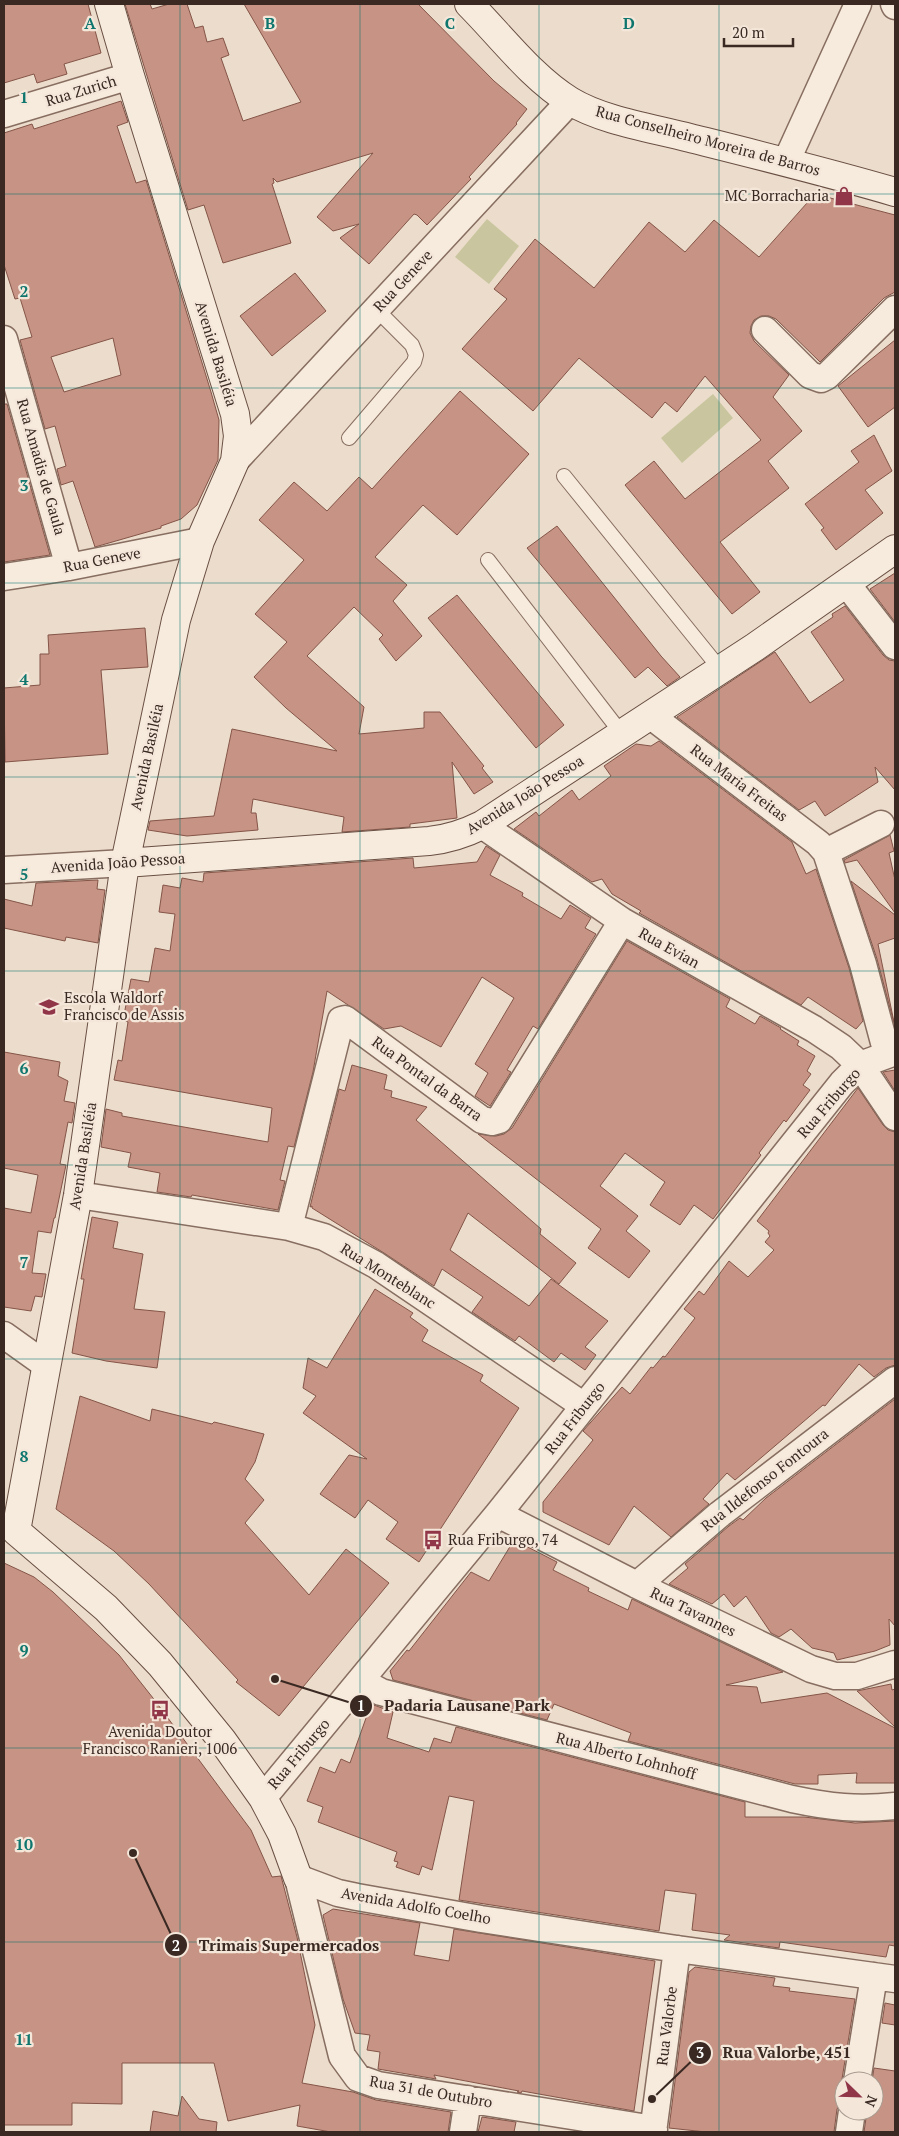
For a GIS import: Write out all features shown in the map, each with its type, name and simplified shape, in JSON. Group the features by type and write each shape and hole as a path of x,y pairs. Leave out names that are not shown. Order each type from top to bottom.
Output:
{"street":[{"name":"Avenida Basiléia","path":"10,1533 46,1365 78,1195 125,863 176,620 200,541 235,460 238,436 235,414 109,4"},
{"name":"Rua Conselheiro Moreira de Barros","path":"469,4 542,79 570,101 601,114 636,124 895,192"},
{"path":"786,162 858,4"},
{"name":"Rua Zurich","path":"4,114 130,76"},
{"name":"Rua Geneve","path":"235,460 570,101"},
{"path":"764,330 810,375 821,379 828,376 895,309"},
{"name":"Rua Amadis de Gaula","path":"4,339 10,385 69,567"},
{"name":"Rua Geneve","path":"4,578 200,541"},
{"name":"Avenida João Pessoa","path":"4,870 125,863 452,838 482,825 651,716 721,670 895,549"},
{"path":"846,583 895,646"},
{"name":"Rua Maria Freitas","path":"651,716 810,837 826,852 891,1053"},
{"path":"826,852 881,824"},
{"name":"Rua Evian","path":"482,825 622,921 814,1029 841,1047 860,1065 895,1117"},
{"name":"Rua Pontal da Barra","path":"288,1227 341,1020 345,1019 482,1120 492,1122 499,1120 622,921"},
{"name":"Rua Friburgo","path":"264,1798 498,1514 842,1083 860,1065 891,1053"},
{"name":"Rua Monteblanc","path":"78,1195 288,1227 324,1237 369,1260 584,1406"},
{"path":"4,1335 46,1365"},
{"name":"Rua Ildefonso Fontoura","path":"637,1584 720,1514 895,1380"},
{"name":"Rua Tavannes","path":"498,1514 811,1669 834,1676 857,1676 895,1664"},
{"path":"10,1533 106,1608 160,1664 222,1740 264,1798 282,1834 298,1878"},
{"name":"Rua Alberto Lohnhoff","path":"361,1681 381,1692 792,1799 832,1807 869,1809 895,1806"},
{"name":"Avenida Adolfo Coelho","path":"298,1878 338,1893 481,1919 884,1978"},
{"name":"Rua 31 de Outubro","path":"298,1878 342,2056 358,2078 378,2085 654,2131"},
{"path":"307,1913 338,1893"},
{"name":"Rua Valorbe","path":"654,2131 677,1949"},
{"path":"860,2071 884,1978"},
{"path":"463,2132 468,2099"}],"lane":[{"path":"349,438 414,362 416,355 412,345 377,310"},
{"path":"564,476 721,670"},
{"path":"488,560 622,734"}],"shaded area":[{"path":"487,219 519,246 489,284 455,257"},
{"path":"713,394 733,418 682,463 661,438"}],"building":[{"path":"4,4 88,4 101,53 64,64 67,74 37,83 34,74 4,83"},
{"path":"125,4 150,4 152,9 169,4 187,4 195,28 203,26 207,42 223,38 229,55 221,58 243,121 301,102 244,4 418,4 494,81 527,109 517,124 469,177 471,179 427,225 414,214 369,264 340,238 359,224 333,231 317,217 373,153 277,182 273,178 274,183 272,184 291,243 223,263 204,205 188,210"},
{"path":"121,101 128,122 117,126 136,183 146,180 219,420 218,460 197,505 181,519 161,526 161,528 95,547 73,481 61,485 57,469 66,466 55,426 45,429 20,340 32,337 20,298 15,299 4,265 4,133 32,124 34,129","holes":["113,338 121,375 64,392 51,357"]},
{"path":"815,194 895,215 895,292 884,298 820,362 776,319 769,316 761,316 754,320 750,333 754,341 789,375 773,397 802,431 768,461 789,488 720,542 760,592 732,614 625,485 654,461 685,499 761,440 705,376 677,412 665,402 652,418 579,358 533,411 462,349 507,299 494,289 535,239 594,288 649,222 685,252 714,220 759,257"},
{"path":"295,273 326,311 272,356 240,316"},
{"path":"895,340 895,407 868,427 838,386"},
{"path":"460,391 529,454 457,535 423,505 375,557 407,585 393,601 422,636 396,661 379,639 383,635 354,607 307,656 364,707 359,734 424,728 424,712 440,712 484,766 482,768 493,782 474,794 452,762 457,818 410,824 410,827 342,832 344,817 253,799 251,813 256,813 258,830 187,836 148,830 150,821 214,816 232,729 337,751 286,708 254,677 287,642 255,614 304,560 259,520 294,482 327,511 359,477 372,489"},
{"path":"4,404 7,404 50,555 4,562"},
{"path":"874,435 892,471 865,490 883,513 836,550 821,530 824,528 805,504 859,462 851,451"},
{"path":"557,526 680,677 667,686 648,667 635,678 527,548"},
{"path":"895,573 895,622 870,589"},
{"path":"457,595 564,725 536,748 428,618"},
{"path":"845,606 883,655 889,660 895,661 895,790 875,767 878,782 825,816 815,801 799,810 677,717 775,652 810,703 844,680 811,632 833,617 832,614"},
{"path":"145,628 148,667 101,670 108,754 5,762 4,688 40,685 40,654 49,654 48,635"},
{"path":"659,741 792,842 806,874 816,869 849,968 863,1021 856,1029 808,997 801,1005 639,913 641,911 612,894 602,879 592,882 514,829 536,812 539,816 572,790 579,800 611,776 604,766 636,744 651,746"},
{"path":"890,835 894,851 889,853 895,880 895,913 857,860 845,863 844,860"},
{"path":"486,846 500,855 490,875 523,893 522,896 561,919 570,905 591,918 585,928 596,934 538,1029 533,1026 507,1070 511,1072 490,1106 475,1096 488,1073 475,1064 514,998 482,977 441,1047 401,1026 384,1029 327,991 313,1072 294,1147 288,1146 280,1180 285,1181 278,1210 192,1195 191,1197 157,1192 160,1173 128,1167 131,1153 101,1147 106,1109 122,1113 122,1116 268,1142 272,1108 114,1080 118,1060 122,1061 128,1022 123,1020 131,979 149,982 155,948 170,951 175,914 159,912 163,885 180,888 182,878 203,882 204,873 413,858 414,868 477,862"},
{"path":"98,880 97,889 105,890 98,943 66,937 65,941 4,928 4,899 32,906 36,883"},
{"path":"851,881 895,915 895,938 878,944 895,1027 877,959"},
{"path":"627,941 730,999 726,1007 755,1024 760,1016 781,1028 799,1041 797,1045 815,1056 807,1071 811,1074 803,1085 810,1090 759,1153 761,1155 713,1219 694,1205 680,1225 650,1205 665,1182 625,1153 600,1186 638,1216 626,1231 650,1251 629,1278 588,1248 601,1229 478,1134 496,1136 504,1134 512,1128"},
{"path":"4,1052 60,1062 58,1076 68,1081 64,1101 75,1103 72,1123 68,1122 60,1164 66,1165 51,1233 38,1231 32,1273 46,1274 42,1297 35,1296 31,1311 4,1307 4,1208 31,1213 38,1175 4,1168"},
{"path":"352,1065 387,1075 384,1089 392,1091 391,1097 427,1107 416,1120 541,1229 540,1234 576,1263 559,1284 468,1213 450,1250 529,1306 551,1279 608,1321 585,1347 596,1355 585,1370 561,1353 554,1362 519,1336 515,1341 472,1312 483,1297 442,1269 434,1286 312,1208 312,1206 310,1207 339,1089 345,1091"},
{"path":"895,1070 895,1091 883,1072"},
{"path":"858,1088 883,1125 888,1130 895,1132 895,1365 886,1368 874,1377 859,1364 825,1406 823,1405 735,1480 727,1473 703,1499 709,1504 671,1537 634,1506 609,1545 543,1512 543,1502 593,1440 583,1431 622,1387 630,1394 651,1367 653,1368 663,1356 665,1357 695,1318 684,1309 699,1291 704,1295 729,1261 748,1277 774,1250 765,1242 770,1236 769,1231 757,1221"},
{"path":"92,1217 118,1222 113,1248 143,1254 134,1309 165,1312 157,1368 106,1361 72,1353 84,1279 81,1279"},
{"path":"375,1289 413,1313 410,1317 428,1330 422,1341 483,1375 480,1381 519,1408 419,1562 386,1539 398,1522 368,1500 355,1518 320,1494 349,1455 367,1459 303,1413 316,1396 303,1388 308,1358 327,1368"},
{"path":"80,1396 150,1421 152,1409 212,1424 214,1422 264,1434 255,1462 245,1479 264,1500 245,1523 309,1595 346,1549 389,1583 279,1716 236,1682 238,1680 149,1584 114,1551 56,1509"},
{"path":"895,1399 895,1626 889,1619 890,1645 875,1651 837,1660 834,1653 812,1648 791,1629 779,1637 771,1633 746,1596 734,1607 724,1594 712,1604 669,1584 688,1568 685,1564 729,1526 740,1518 743,1520 766,1498"},
{"path":"514,1540 557,1562 553,1570 589,1588 588,1591 628,1610 632,1599 783,1672 726,1685 757,1687 761,1703 827,1693 895,1728 895,1783 856,1783 857,1773 818,1775 818,1784 795,1784 628,1741 631,1733 554,1704 547,1720 393,1680 390,1671 407,1650 409,1651 471,1572 489,1581"},
{"path":"4,1563 34,1577 53,1592 119,1655 251,1830 272,1877 281,1876 297,1937 315,2025 302,2083 353,2092 376,2100 451,2112 448,2132 331,2132 297,2126 300,2105 228,2121 214,2063 122,2063 122,2104 72,2103 72,2125 4,2125"},
{"path":"891,1684 892,1690 895,1689 895,1727 857,1691"},
{"path":"371,1704 393,1712 387,1738 429,1752 434,1738 451,1743 456,1727 745,1802 745,1817 804,1817 855,1823 895,1821 895,1946 889,1945 886,1957 780,1942 779,1948 724,1940 730,1935 692,1930 696,1894 665,1890 659,1931 459,1900 474,1801 449,1796 432,1870 422,1866 419,1875 396,1867 398,1862 394,1861 397,1852 318,1822 323,1807 307,1801 320,1767 335,1773 341,1759 350,1763"},
{"path":"333,1909 420,1923 414,1955 449,1961 454,1929 655,1961 634,2111 522,2091 521,2093 517,2092 519,2091 434,2075 436,2079 378,2069 380,2052 367,2050 370,2035 355,2033 343,1999 323,1915"},
{"path":"695,1967 775,1978 773,1986 790,1988 789,1991 855,1999 843,2071 834,2071 834,2132 706,2132 669,2128 689,1972"},
{"path":"885,2003 895,2005 895,2025 882,2023"},
{"path":"874,2068 895,2071 895,2132 864,2132 866,2121 884,2121 884,2071 874,2071"},
{"path":"182,2096 199,2119 217,2122 216,2132 150,2132 153,2111 178,2116"},
{"path":"482,2117 516,2122 514,2132 478,2132"}],"place":[{"name":"MC Borracharia","path":"844,196"},
{"name":"Escola Waldorf Francisco de Assis","path":"49,1007"},
{"name":"Rua Friburgo, 74","path":"433,1540"},
{"name":"Padaria Lausane Park","path":"275,1679"},
{"name":"Avenida Doutor Francisco Ranieri, 1006","path":"160,1710"},
{"name":"Trimais Supermercados","path":"133,1853"},
{"name":"Rua Valorbe, 451","path":"652,2099"}]}
